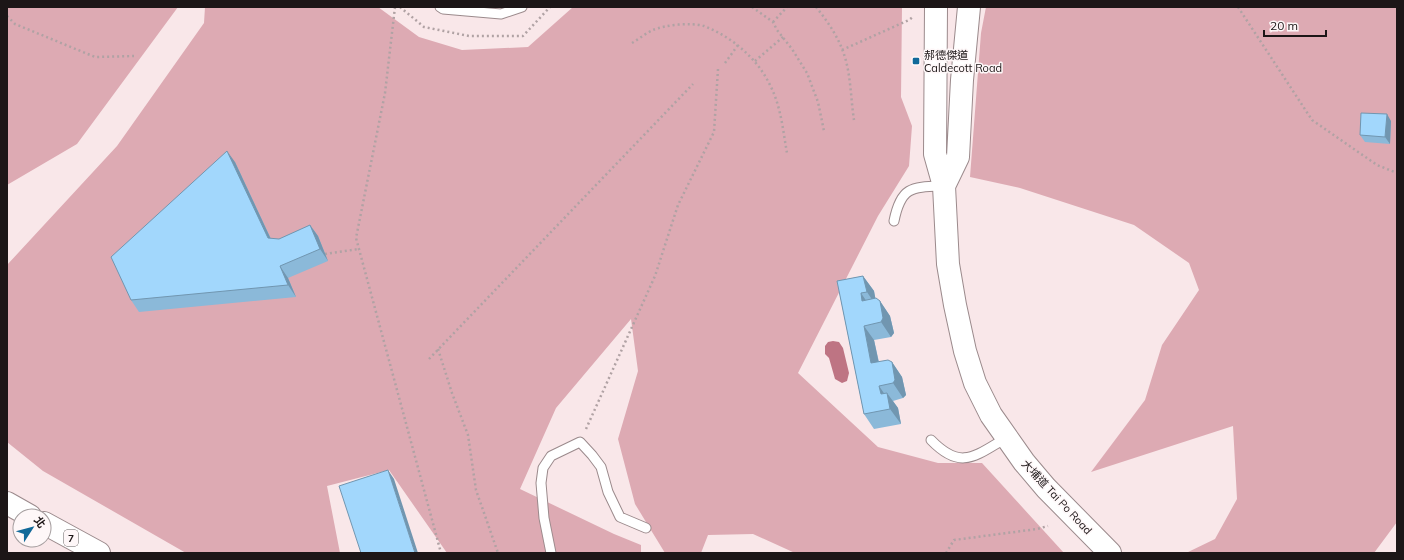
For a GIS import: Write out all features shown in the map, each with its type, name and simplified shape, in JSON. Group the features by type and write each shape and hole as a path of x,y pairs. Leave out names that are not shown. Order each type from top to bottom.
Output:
{"main road":[{"name":"大埔道 Tai Po Road","path":"936,7 935,154 944,186 948,264 954,305 965,352 975,383 991,415 1006,438 1046,488 1110,553"},
{"name":"大埔道 Tai Po Road","path":"944,186 958,158 968,7"},
{"path":"7,503 16,508"},
{"name":"7","path":"52,527 99,553"}],"lane":[{"path":"440,7 443,9 501,14 522,7"},
{"path":"894,221 897,207 904,194 911,189 919,187 944,186"},
{"path":"931,440 952,457 968,458 1006,438"},
{"path":"551,553 544,518 542,482 543,468 551,456 580,442 592,455 600,467 608,492 620,517 646,528"}],"path":[{"path":"395,7 385,93 356,238 441,553"},
{"path":"752,7 773,22 807,72 818,102 824,131"},
{"path":"773,22 787,7"},
{"path":"816,7 833,30 842,50 847,68 854,120"},
{"path":"1238,7 1312,120 1377,165 1397,173"},
{"path":"7,16 15,24 95,57 134,56"},
{"path":"842,50 909,20"},
{"path":"632,43 652,30 675,24 702,26 738,45 760,67 771,87 779,109 786,153"},
{"path":"755,61 783,37"},
{"path":"725,63 738,45"},
{"path":"580,442 655,276 678,205 714,132 718,69"},
{"path":"429,359 692,84"},
{"path":"325,254 358,249"},
{"path":"438,349 468,436 476,490 498,553"},
{"path":"946,553 954,540 1037,529 1048,526"}],"shaded area":[{"path":"7,7 178,7 77,144 7,185"},
{"path":"205,7 378,7 419,37 462,50 528,47 573,7 902,7 901,97 912,126 909,166 878,216 798,373 878,447 938,463 982,463 1064,553 795,553 753,534 708,535 701,553 665,553 635,504 618,439 638,371 631,319 556,408 520,489 614,534 641,545 641,553 447,553 389,470 327,486 340,553 186,553 43,471 7,442 7,265 117,146 204,23"},
{"path":"986,7 1397,7 1397,522 1374,553 1186,553 1215,539 1237,499 1233,426 1091,472 1145,400 1162,345 1199,290 1189,263 1134,225 1020,188 970,177 981,33"},
{"path":"828,342 839,342 843,348 849,373 847,381 842,383 835,379 829,358 825,354 825,346"}],"building":[{"path":"1361,113 1387,114 1385,137 1360,135"},
{"path":"227,151 268,238 279,239 310,225 320,249 280,266 288,285 131,300 111,257"},
{"path":"863,276 867,292 861,293 862,301 876,298 880,301 883,318 881,322 864,326 871,363 888,360 892,362 895,380 893,383 879,386 881,394 887,393 890,409 864,414 837,281"},
{"path":"388,470 415,553 361,553 339,486"}],"place":[{"name":"郝德傑道 Caldecott Road","path":"916,61"}]}
